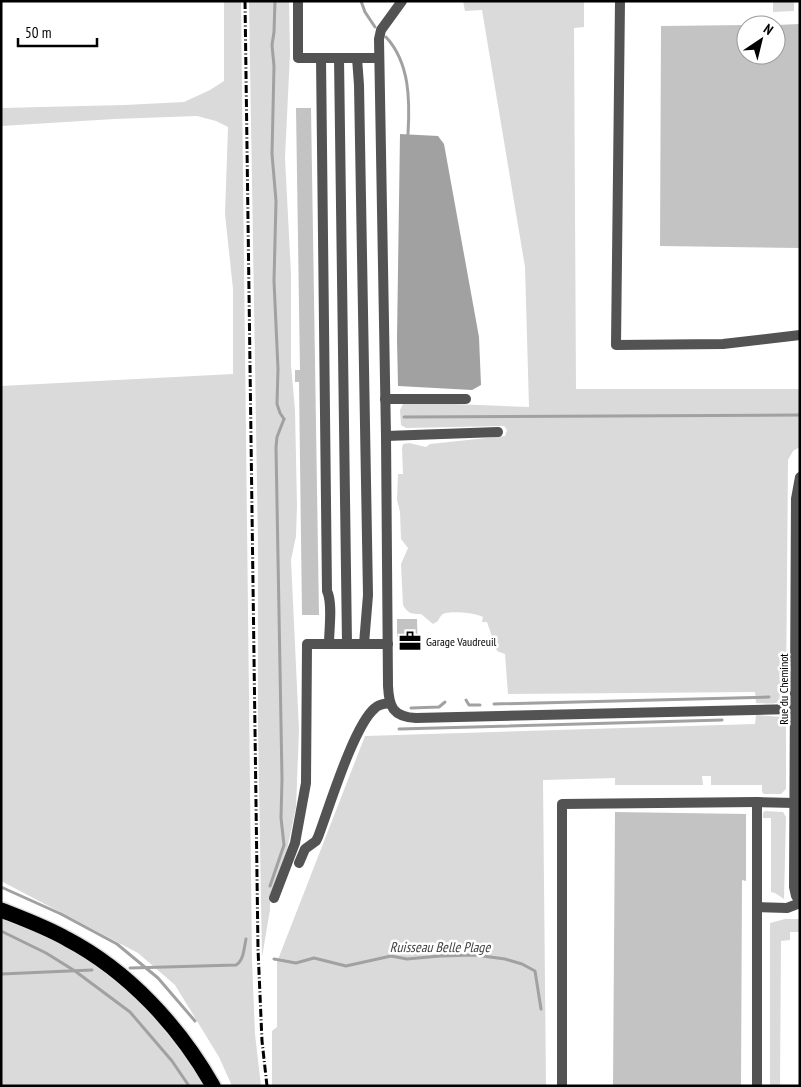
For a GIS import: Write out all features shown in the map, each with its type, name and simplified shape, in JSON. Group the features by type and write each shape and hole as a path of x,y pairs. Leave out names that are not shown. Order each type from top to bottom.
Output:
{"highway":[{"path":"1,910 68,939 121,976 155,1007 170,1024 213,1086"}],"street":[{"path":"298,1 298,58 379,58"},
{"path":"402,1 379,34 385,399 392,642 389,703 392,709 403,716 416,718 795,709"},
{"path":"620,1 616,344 723,344 800,335"},
{"path":"321,58 327,590 331,606 329,644"},
{"path":"339,58 347,644"},
{"path":"357,58 368,595 364,644"},
{"path":"385,399 466,399"},
{"path":"386,436 498,432"},
{"name":"Rue du Cheminot","path":"800,476 796,499 798,590 795,709 795,892 800,902"},
{"path":"274,898 295,843 306,783 307,644 392,642"},
{"path":"299,863 306,849 318,837 346,761 362,725 374,708 389,703"},
{"path":"757,802 757,1086"},
{"path":"562,1086 562,804 795,803"},
{"path":"757,907 787,908 800,902"}],"path":[{"path":"392,642 406,639"},
{"path":"456,644 473,644"}],"shaded area":[{"path":"224,1 241,1 252,960 255,1034 261,1086 232,1086 219,1057 175,985 138,953 1,881 1,386 233,374 233,289 225,214 228,127 216,121 197,116 1,126 1,108 184,102 210,90 224,81"},
{"path":"249,1 289,1 290,53 285,158 291,274 291,365 295,410 297,506 296,536 291,560 299,730 296,807 287,850 270,897 270,910 262,957 258,726 258,545"},
{"path":"463,1 584,1 584,27 574,28 576,389 800,389 800,447 793,451 788,460 786,693 785,697 778,702 769,704 756,703 755,692 508,694 505,654 497,651 487,622 482,622 483,617 470,613 450,612 443,614 433,624 421,614 409,612 403,605 401,564 408,548 401,539 400,512 397,500 398,474 403,474 403,444 409,443 426,447 430,444 505,436 507,430 504,426 406,428 401,425 400,410 404,402 529,407 525,267 482,10 465,11"},
{"path":"773,1 794,1 794,11 773,12"},
{"path":"400,134 438,136 444,144 479,337 481,385 472,390 398,386"},
{"path":"756,715 783,717 786,720 786,789 781,794 764,794 762,792 762,785 711,785 711,776 702,776 703,785 615,785 615,778 543,780 546,1086 272,1086 272,1031 277,1027 277,962 365,736 755,724"},
{"path":"765,811 783,812 786,817 784,899 771,892 771,818 763,818"},
{"path":"1,918 59,944 108,975 144,1008 160,1026 176,1045 203,1086 1,1086"},
{"path":"785,919 800,919 800,932 790,932 790,940 781,941 780,1086 770,1086 770,923"}],"building":[{"path":"800,24 800,248 660,246 661,26 736,25 736,65 786,65 786,25"},
{"path":"296,108 311,108 319,615 302,615 299,382 295,382 295,370 300,370"},
{"path":"397,619 417,619 418,650 407,650 406,637 397,637"},
{"path":"615,812 746,814 746,881 742,880 741,1086 613,1086"}],"waterway":[{"path":"275,1 272,45 274,66 272,154 276,201 274,281 278,369 277,404 284,419"},
{"path":"361,1 365,12 375,27"},
{"path":"386,37 400,58 407,83 408,134"},
{"path":"404,417 800,415"},
{"path":"270,886 284,845 281,818 282,779 276,447 277,437 284,419"},
{"path":"494,704 769,697"},
{"path":"466,700 469,705 480,705"},
{"path":"411,708 439,707 445,702"},
{"path":"399,729 722,720"},
{"path":"1,887 61,914 117,944 158,978 195,1021"},
{"path":"1,931 46,953 75,971 130,1012 172,1061 189,1086"},
{"path":"130,968 236,965 242,957 246,939"},
{"name":"Ruisseau Belle Plage","path":"274,959 296,963 314,958 346,966 391,956 407,959 475,955 505,959 522,964 535,971 541,1009"},
{"path":"1,974 92,970"}],"railway":[{"path":"245,1 258,949 262,1041 267,1086"}],"place":[{"name":"Garage Vaudreuil","path":"410,641"}]}
